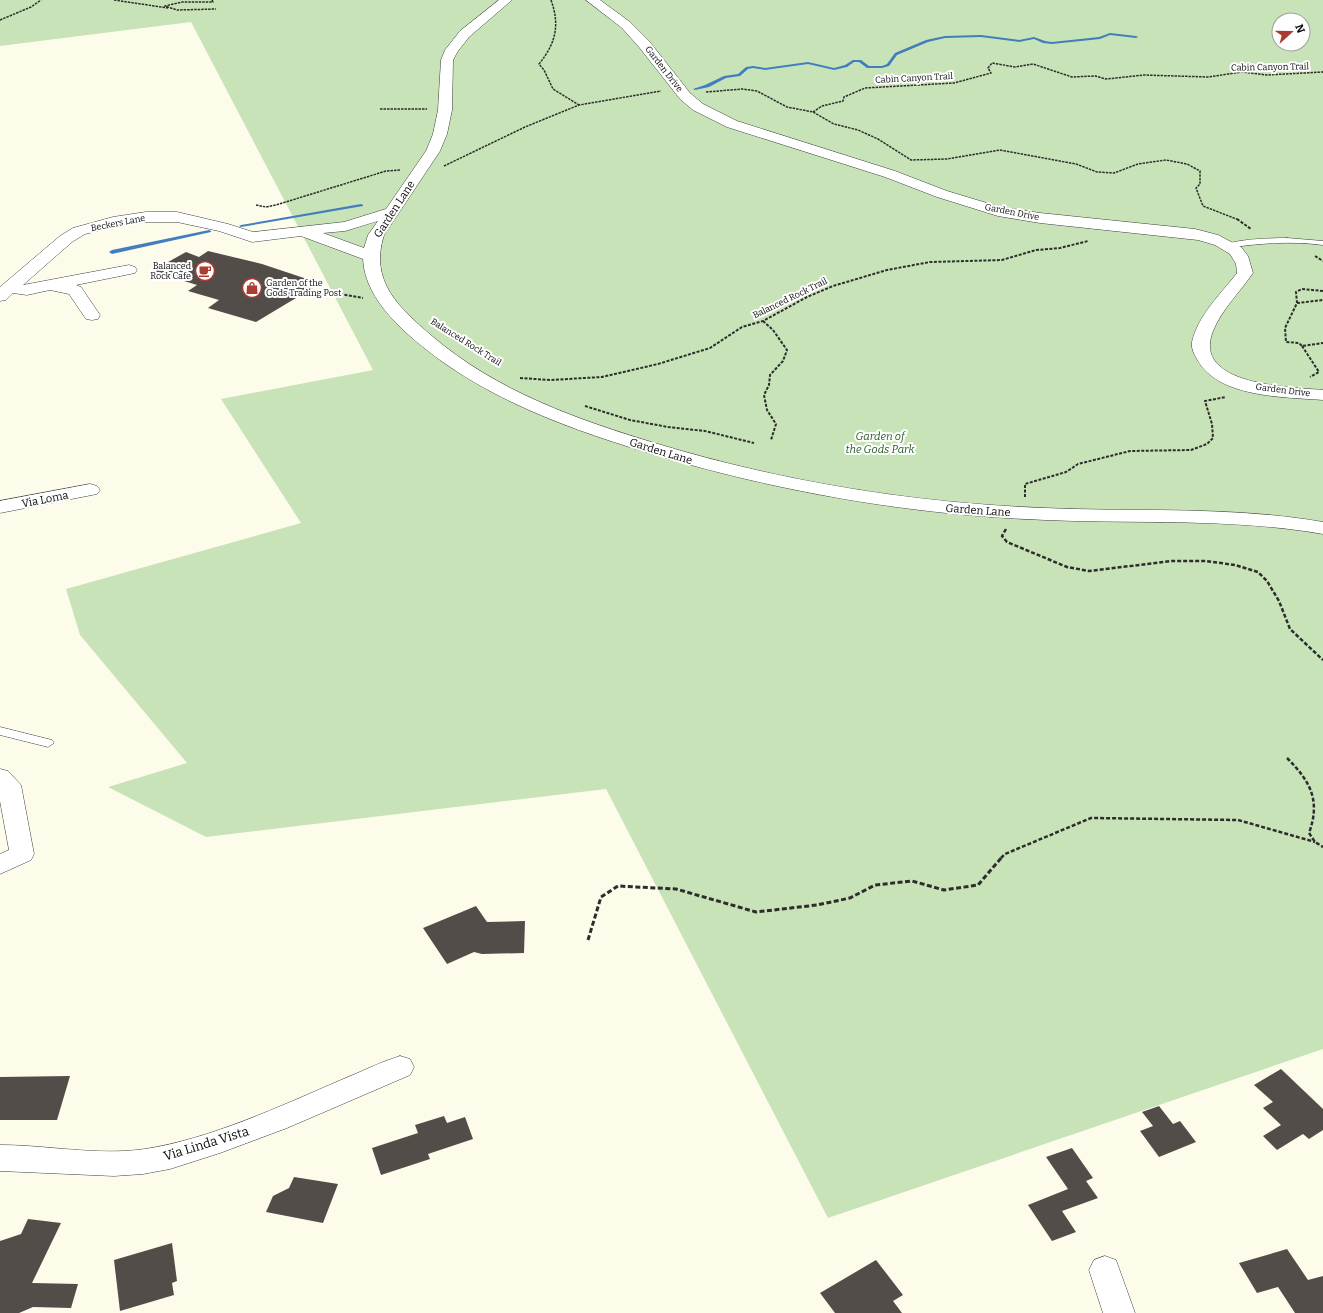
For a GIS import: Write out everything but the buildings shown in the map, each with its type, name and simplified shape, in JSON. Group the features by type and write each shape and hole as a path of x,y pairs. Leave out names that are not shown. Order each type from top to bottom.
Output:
{"street":[{"name":"Garden Lane","path":"506,0 461,38 449,53 447,60 445,110 440,134 433,151 376,235 371,245 370,256 378,289 398,314 440,353 474,376 526,403 596,431 731,472 814,490 933,507 1047,514 1270,521 1323,528"},
{"name":"Garden Drive","path":"592,0 626,24 683,93 698,107 732,124 890,174 968,203 998,211 1040,218 1195,234 1212,238 1228,246 1241,255 1245,264 1245,273 1215,309 1206,327 1200,344 1205,361 1214,372 1232,381 1279,391 1323,395"},
{"name":"Beckers Lane","path":"5,292 28,270 72,235 79,231 113,222 146,217 177,218 223,227 252,237 352,225 393,212"},
{"path":"304,231 326,241 370,256"},
{"path":"5,292 27,290 129,270"},
{"path":"48,285 75,290 92,315"},
{"name":"Via Loma","path":"0,507 90,490"},
{"path":"0,777 9,785 22,854 0,865"},
{"name":"Via Linda Vista","path":"0,1158 91,1164 130,1163 163,1157 199,1148 274,1122 400,1067"},
{"path":"1105,1270 1119,1313"}],"lane":[{"path":"1228,246 1272,240 1302,240 1323,243"},
{"path":"0,731 48,743"}],"path":[{"path":"0,20 31,7 41,0"},
{"path":"114,0 190,11 216,9"},
{"path":"169,8 165,6 175,3 213,2 212,0"},
{"path":"551,0 557,17 556,30 547,55 539,64 544,70 553,89 579,105"},
{"name":"Cabin Canyon Trail","path":"813,112 822,106 843,101 844,97 851,92 865,88 963,82 990,73 988,68 992,63 1004,64 1015,68 1033,64 1072,77 1095,76 1106,79 1119,79 1144,75 1208,78 1242,72 1267,75 1323,72"},
{"path":"256,205 266,207 276,206 386,171 439,169 525,127 579,105 669,90 683,93 742,89 757,90 787,107 813,112 834,124 858,130 878,139 911,160 947,159 1000,150 1076,164 1097,172 1114,173 1138,164 1166,160 1176,162 1200,171 1200,184 1196,188 1203,206 1210,210 1238,219 1246,225"},
{"path":"380,109 445,110"},
{"name":"Balanced Rock Trail","path":"527,383 515,378 550,380 602,377 658,364 710,348 742,327 763,321 833,286 887,270 930,262 1002,260 1036,250 1060,248 1115,234 1119,226"},
{"path":"1305,379 1319,372 1299,343 1286,342 1285,328 1297,304 1296,292 1302,289 1323,290"},
{"path":"1297,304 1323,300"},
{"path":"763,321 773,330 787,350 783,361 770,375 769,386 764,395 767,410 776,424 771,440"},
{"path":"1302,346 1323,343"},
{"path":"580,404 630,420 668,427 705,431 754,443"},
{"path":"1287,758 1301,770 1314,786 1316,792"},
{"path":"588,940 601,897 618,886 676,889 756,912 817,905 850,898 875,884 912,881 944,890 978,885 1005,854 1091,818 1238,820 1315,842 1323,847"},
{"path":"1315,842 1309,833 1318,822"}],"green space":[{"name":"Garden of the Gods Park","path":"0,0 1323,0 1323,1049 828,1218 606,789 206,837 108,787 187,763 80,635 66,589 301,523 221,399 373,370 191,22 0,46"}],"waterway":[{"path":"695,89 707,86 725,77 739,75 747,68 753,67 765,69 808,63 834,69 846,66 853,61 860,61 868,67 882,67 888,65 896,54 927,41 945,37 981,36 1019,41 1034,38 1052,43 1100,38 1110,34 1136,37"},
{"path":"241,226 361,205"},
{"path":"112,252 209,231"}],"place":[{"name":"Balanced Rock Cafe","path":"205,271"},
{"name":"Garden of the Gods Trading Post","path":"252,288"}]}
